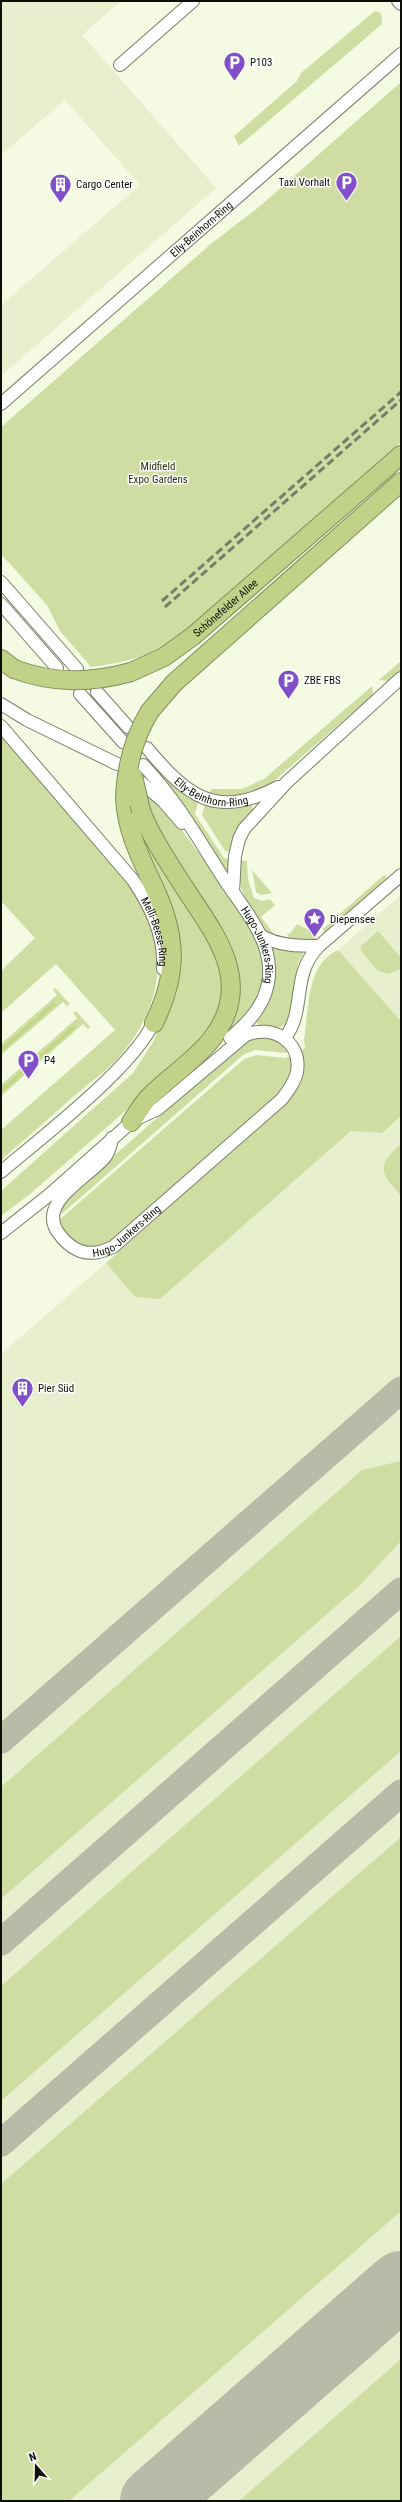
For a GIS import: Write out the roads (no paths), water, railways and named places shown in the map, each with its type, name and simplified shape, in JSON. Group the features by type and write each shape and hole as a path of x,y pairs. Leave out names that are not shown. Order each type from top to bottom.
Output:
{"highway":[{"name":"Schönefelder Allee","path":"5,665 41,677 76,681 106,678 131,672 164,657 193,636 401,455"},
{"name":"Schönefelder Allee","path":"154,1023 165,1001 171,981 171,938 159,897 131,836 125,799 125,783 139,733 150,711 174,682 401,482"},
{"path":"131,1122 147,1098 211,1040 227,1011 231,980 227,959 217,935 175,872 141,811 134,783 132,755"}],"street":[{"path":"120,65 193,1"},
{"path":"398,1 401,4"},
{"name":"Elly-Beinhorn-Ring","path":"1,404 401,54"},
{"path":"1,582 77,669"},
{"path":"1,604 57,668"},
{"name":"Elly-Beinhorn-Ring","path":"233,892 234,856 239,839 244,829 287,782 401,678"},
{"path":"97,692 128,726"},
{"name":"Hugo-Junkers-Ring","path":"1,1233 49,1195 112,1138 231,1038 254,1016 263,1000 269,975 266,947 260,935 221,875 185,815 167,791 132,755 80,694"},
{"path":"1,704 26,720 132,755"},
{"name":"Melli-Beese-Ring","path":"1,726 64,797 133,880 147,901 161,938 163,961 161,992 154,1023 130,1057 108,1079 1,1172"},
{"name":"Elly-Beinhorn-Ring","path":"132,755 170,776 185,788 211,800 238,802 252,800 287,782"},
{"path":"142,783 172,812 221,875"},
{"path":"131,1122 158,1109 246,1035 261,1031 278,1034 285,1038 295,1022 304,967 319,946 401,875"},
{"path":"260,935 282,944 319,946"},
{"name":"Hugo-Junkers-Ring","path":"112,1138 107,1155 61,1198 53,1210 53,1223 59,1234 65,1241 81,1251 98,1253 113,1247 282,1099 294,1082 298,1066 294,1051 285,1038"},
{"name":"Hugo-Junkers-Ring","path":"1,1222 18,1214 96,1144 112,1138"}],"waterway":[{"path":"1,1050 54,1004"},
{"path":"1,1091 74,1027"}],"railway":[{"path":"162,601 401,392"},
{"path":"165,607 401,400"}],"place":[{"name":"P103","path":"234,82"},
{"name":"Taxi Vorhalt","path":"346,202"},
{"name":"Cargo Center","path":"60,204"},
{"name":"ZBE FBS","path":"288,700"},
{"name":"Diepensee","path":"315,938"},
{"name":"P4","path":"29,1080"},
{"name":"Pier Süd","path":"22,1408"}],"park label":[{"name":"Midfield Expo Gardens","path":"158,472"}]}
